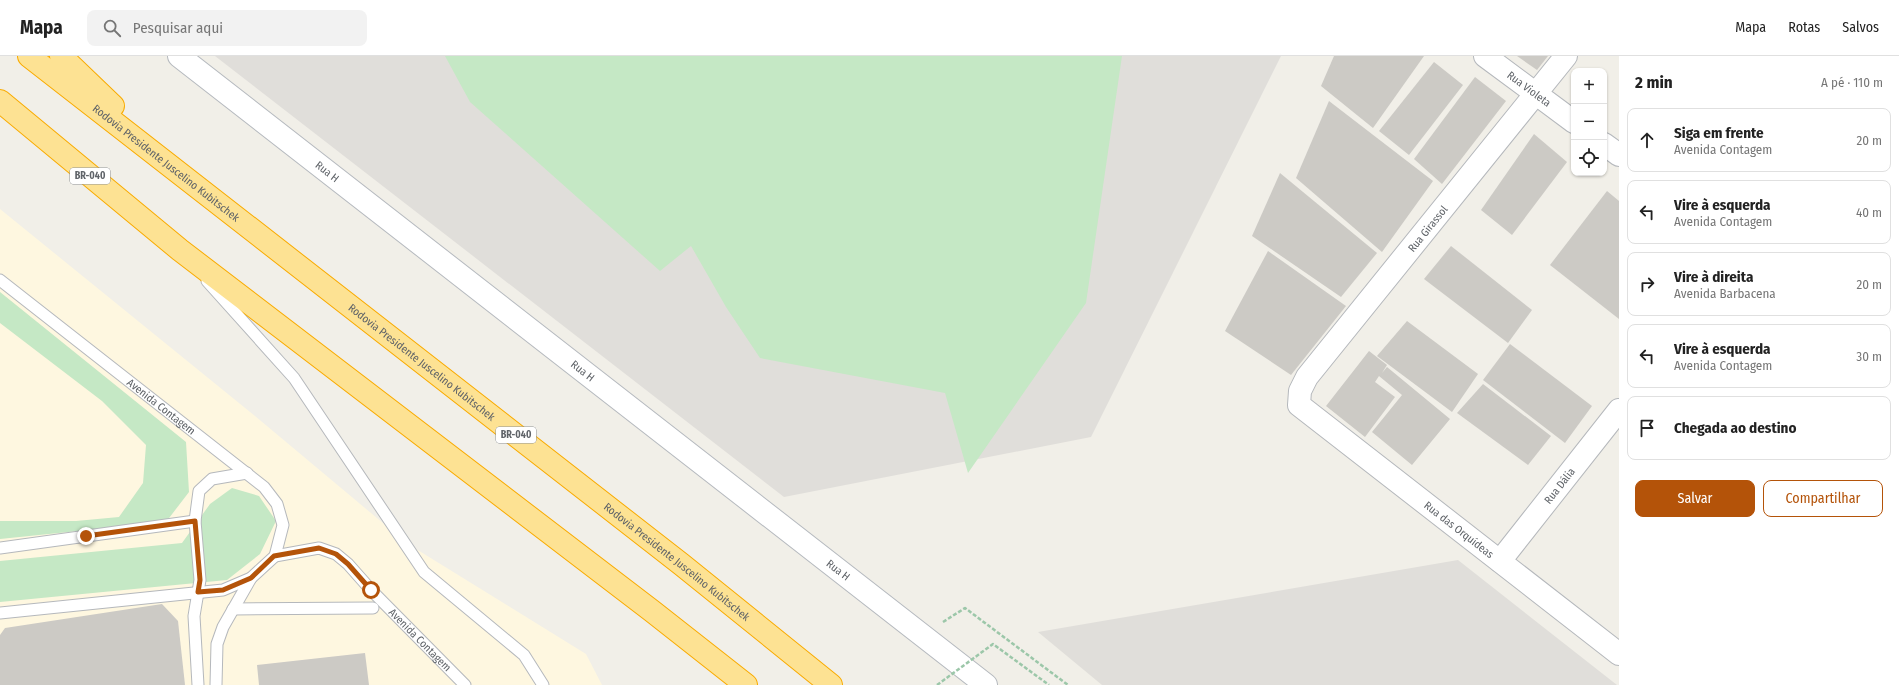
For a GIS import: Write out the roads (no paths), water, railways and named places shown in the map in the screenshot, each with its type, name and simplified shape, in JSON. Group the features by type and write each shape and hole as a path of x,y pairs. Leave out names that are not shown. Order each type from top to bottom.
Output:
{"highway":[{"name":"Rodovia Presidente Juscelino Kubitschek","path":"29,56 675,559 831,685"},
{"path":"61,56 199,188"},
{"name":"BR-040","path":"0,101 180,250 652,610 746,685"}],"street":[{"name":"Rua H","path":"179,56 986,685"},
{"name":"Rua Violeta","path":"1485,56 1571,120"},
{"name":"Rua Girassol","path":"1299,406 1300,391 1307,377 1566,56"},
{"path":"1607,146 1619,155"},
{"name":"Rua das Orquídeas","path":"1299,406 1619,654"},
{"name":"Rua Dália","path":"1500,561 1619,410"}],"lane":[{"path":"180,250 294,378 424,572 524,655 543,685"},
{"name":"Avenida Contagem","path":"0,280 264,487 277,504 283,525 274,556 319,548 336,554 348,564 371,590 465,685"},
{"path":"198,685 194,616 200,580 195,521 199,491 212,479 247,474"},
{"path":"0,548 195,521"},
{"path":"216,685 217,644 223,627 251,578 274,556"},
{"path":"0,614 223,590 251,578"},
{"name":"Avenida Contagem","path":"233,609 373,608"}]}
